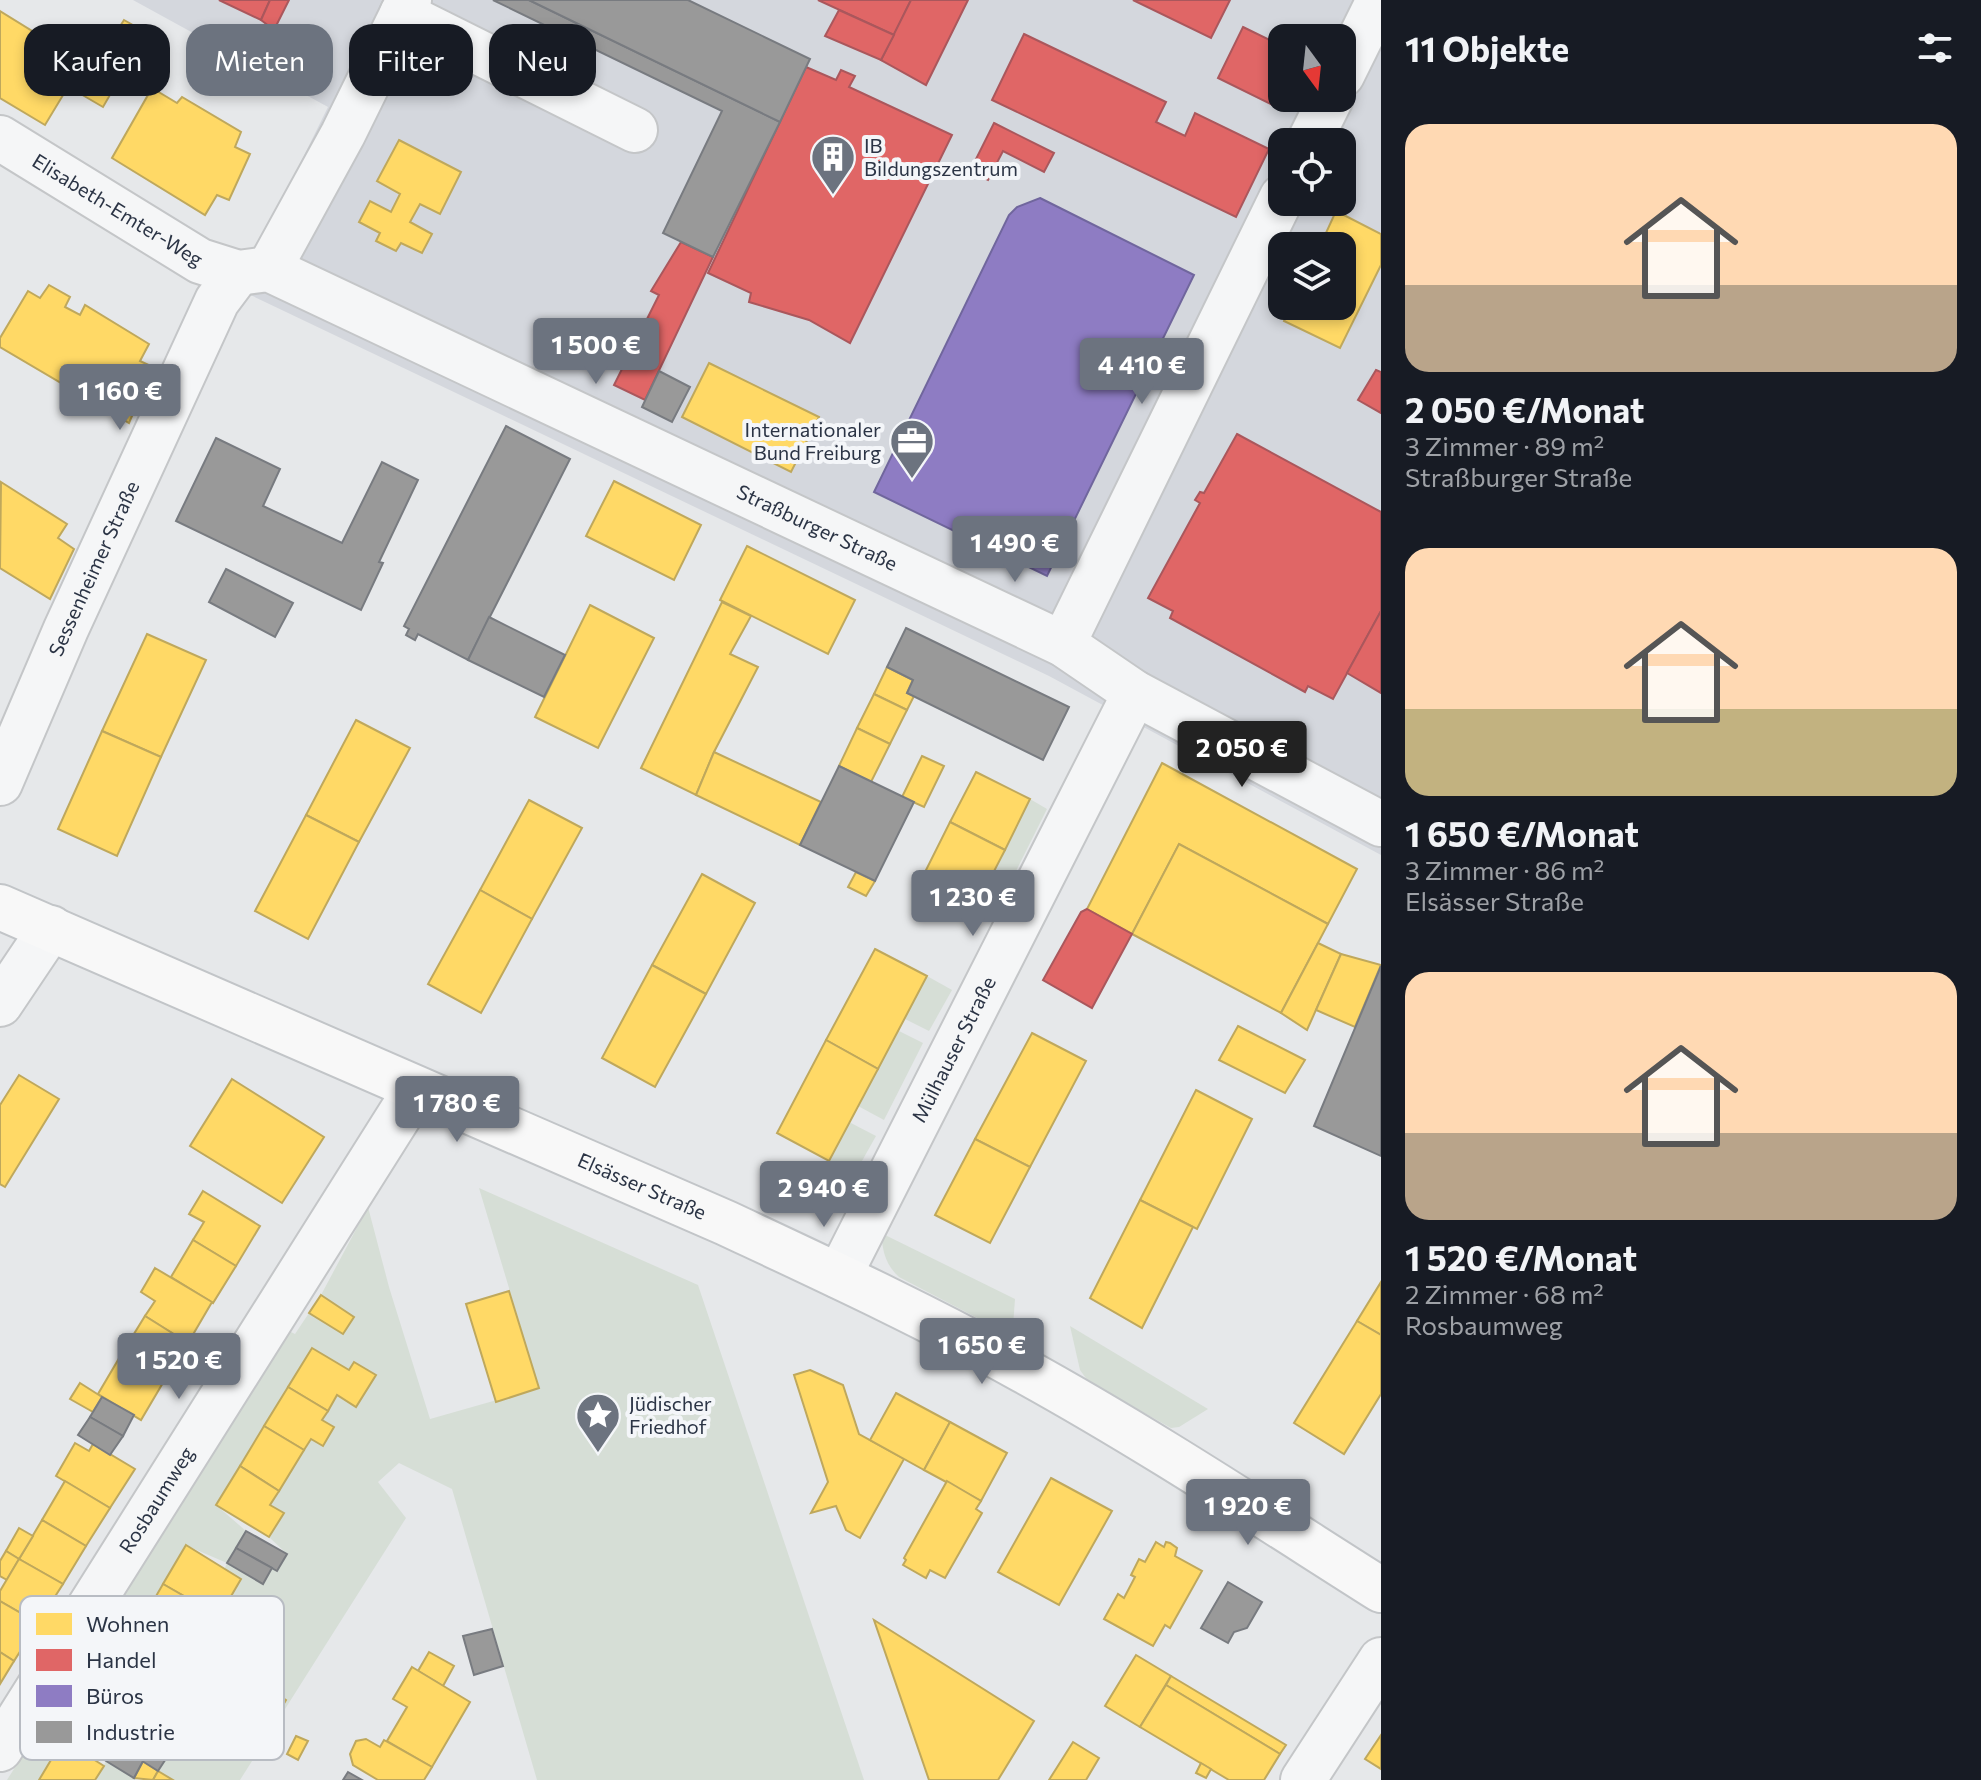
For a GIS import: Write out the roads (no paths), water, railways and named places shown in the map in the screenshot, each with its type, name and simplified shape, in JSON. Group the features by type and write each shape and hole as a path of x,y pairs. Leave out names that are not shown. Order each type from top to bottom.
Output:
{"main road":[{"name":"Elsässer Straße","path":"0,907 712,1217 839,1276 1018,1367 1152,1446 1381,1590"}],"street":[{"path":"1356,47 1379,0"},
{"path":"406,7 635,130"},
{"name":"Sessenheimer Straße","path":"0,783 66,629 217,301 254,271 343,134 406,7"},
{"name":"Elisabeth-Emter-Weg","path":"0,138 200,261 254,271"},
{"path":"1063,644 1273,216"},
{"name":"Straßburger Straße","path":"254,271 1063,644 1135,693 1381,824"},
{"name":"Mülhauser Straße","path":"839,1276 1135,693"},
{"path":"0,1004 51,928"},
{"name":"Rosbaumweg","path":"96,1596 416,1089"},
{"path":"1303,1780 1381,1660"},
{"name":"Rosbaumweg","path":"0,1749 20,1717"}],"place":[{"name":"IB Bildungszentrum","path":"833,196"},
{"name":"Internationaler Bund Freiburg","path":"912,480"},
{"name":"Jüdischer Friedhof","path":"598,1454"}]}
